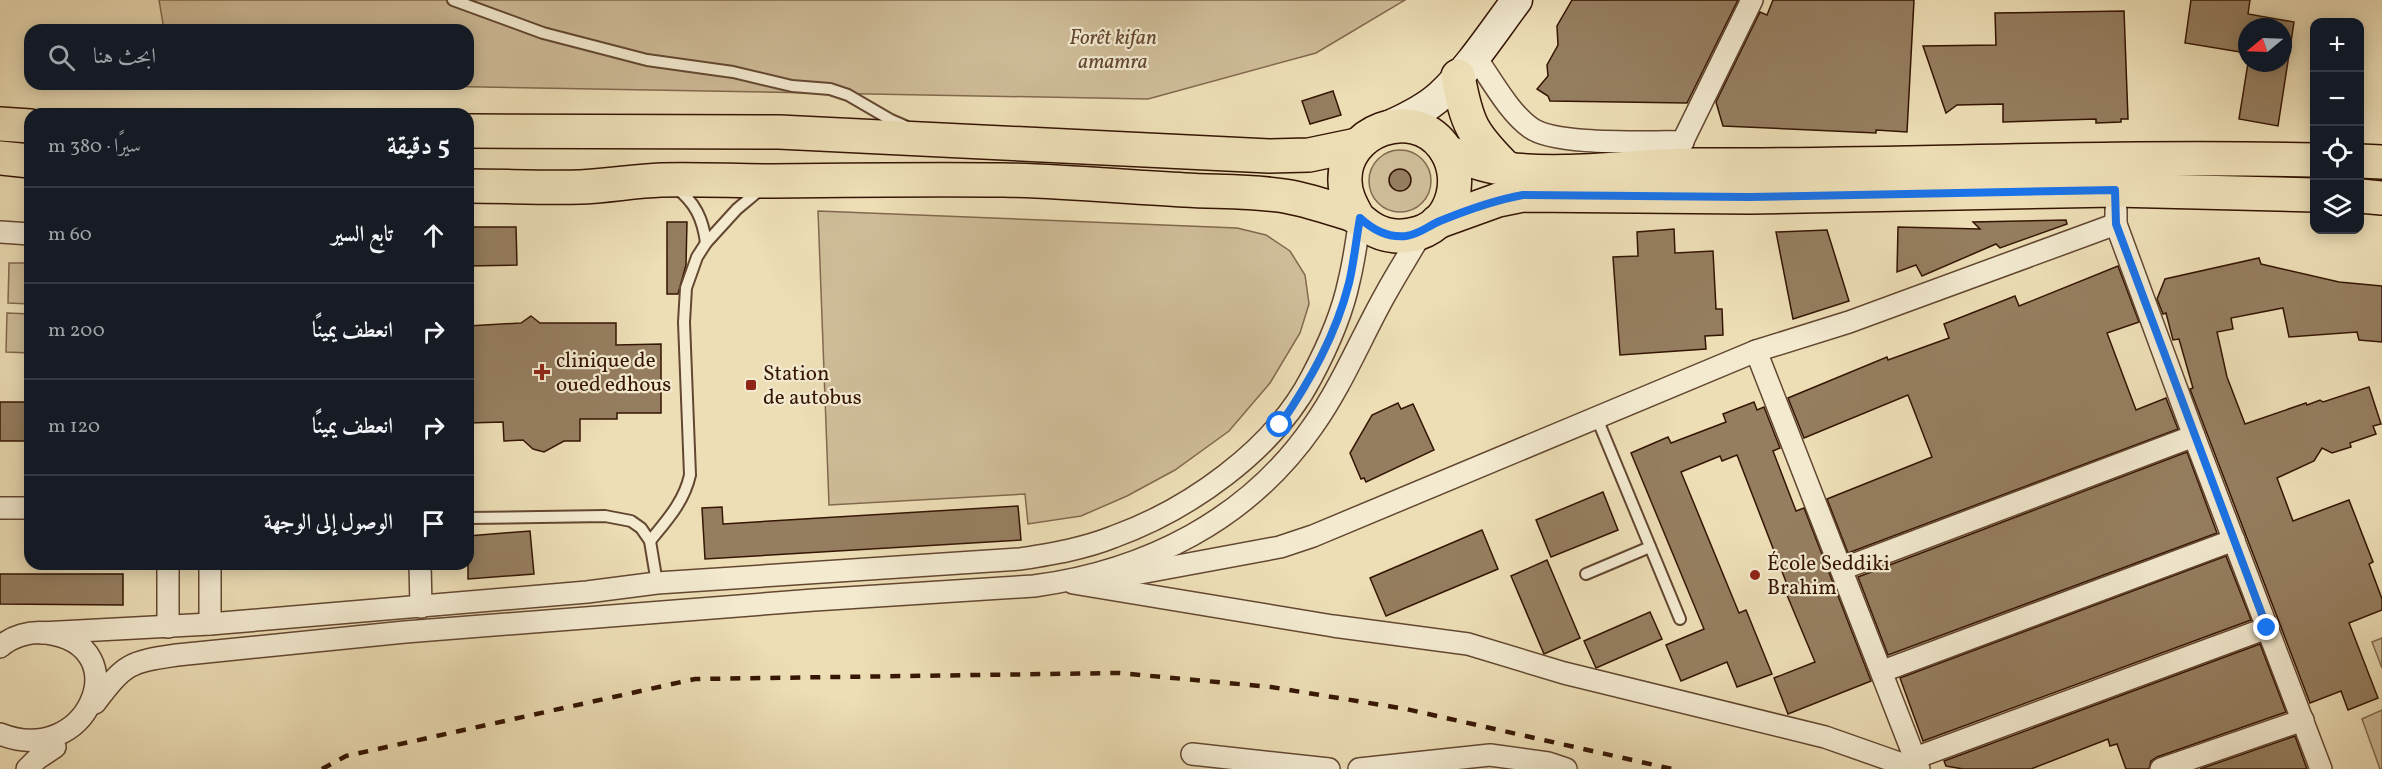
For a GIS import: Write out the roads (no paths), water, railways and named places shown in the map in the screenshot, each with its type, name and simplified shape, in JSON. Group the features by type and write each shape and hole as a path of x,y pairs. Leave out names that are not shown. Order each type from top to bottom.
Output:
{"main road":[{"path":"1466,66 1464,108 1471,128 1506,169"},
{"path":"0,124 24,126"},
{"path":"1429,227 1448,209 1454,193 1455,175 1451,158 1426,131 1408,126 1389,126 1371,133 1357,145 1348,162 1344,181 1348,200 1359,217 1371,228 1387,235 1405,236 1429,227 1498,200 1523,195 1749,197 2115,190 2310,195"},
{"path":"474,131 779,132 1269,156 1309,154 1357,145"},
{"path":"1444,148 1506,169 1535,171 1677,154 1843,164 2114,158 2310,160"},
{"path":"0,158 24,160"},
{"path":"2364,161 2382,162"},
{"path":"474,186 581,187 660,180 1007,180 1289,196 1359,217"},
{"path":"2364,196 2382,198"}],"street":[{"path":"1389,126 1414,115 1440,96 1517,0"},
{"path":"1466,66 1523,121 1542,134 1677,154 1752,0"},
{"path":"1444,148 1441,122 1445,103 1466,66"},
{"path":"2114,158 2116,224 2321,769"},
{"path":"0,634 210,624 587,592 657,583 1020,559 1056,554 1112,538 1147,523 1222,478 1280,425 1310,380 1339,315 1349,282 1359,217"},
{"path":"27,769 37,759 77,734 86,725 95,703 117,673 130,665 150,658 405,632 814,600 972,591 1118,578 1280,547 1314,536 1596,416 1756,351 1849,322 2116,224"},
{"path":"1066,582 1129,564 1178,542 1221,519 1255,492 1285,462 1313,427 1333,396 1384,296 1429,227"},
{"path":"0,232 24,234"},
{"path":"1756,351 1883,671 1917,765"},
{"path":"1842,569 2194,436"},
{"path":"0,508 24,508"},
{"path":"1883,671 2234,540"},
{"path":"1178,542 1204,552 1246,554"},
{"path":"168,570 168,627"},
{"path":"210,570 210,624"},
{"path":"420,570 421,607"},
{"path":"1066,582 1333,626 1468,644 1564,673 1825,737 1917,765 2267,628"},
{"path":"0,647 15,637 34,633 65,639 85,655 95,678 95,703"},
{"path":"2162,769 2302,720"},
{"path":"0,734 10,741 33,749 57,746"},
{"path":"1192,754 1329,769"},
{"path":"1359,769 1490,755 1548,763 1566,769"}],"lane":[{"path":"453,0 543,33 646,60 733,72 792,86 830,89 848,95 891,120 941,141"},
{"path":"660,180 673,186 693,204 702,223 706,243"},
{"path":"650,541 679,505 690,475 684,305 691,272 706,243 737,209 772,181"},
{"path":"1596,416 1680,619"},
{"path":"474,518 619,517 631,520 641,528 650,541 657,583"},
{"path":"1586,574 1650,547"}],"railway":[{"path":"322,769 346,756 695,679 1119,673 1271,687 1406,709 1672,769"}],"place":[{"name":"clinique de oued edhous","path":"542,372"},
{"name":"Station de autobus","path":"751,385"},
{"name":"École Seddiki Brahim","path":"1755,575"}],"park label":[{"name":"Forêt kifan amamra","path":"1113,49"}]}
